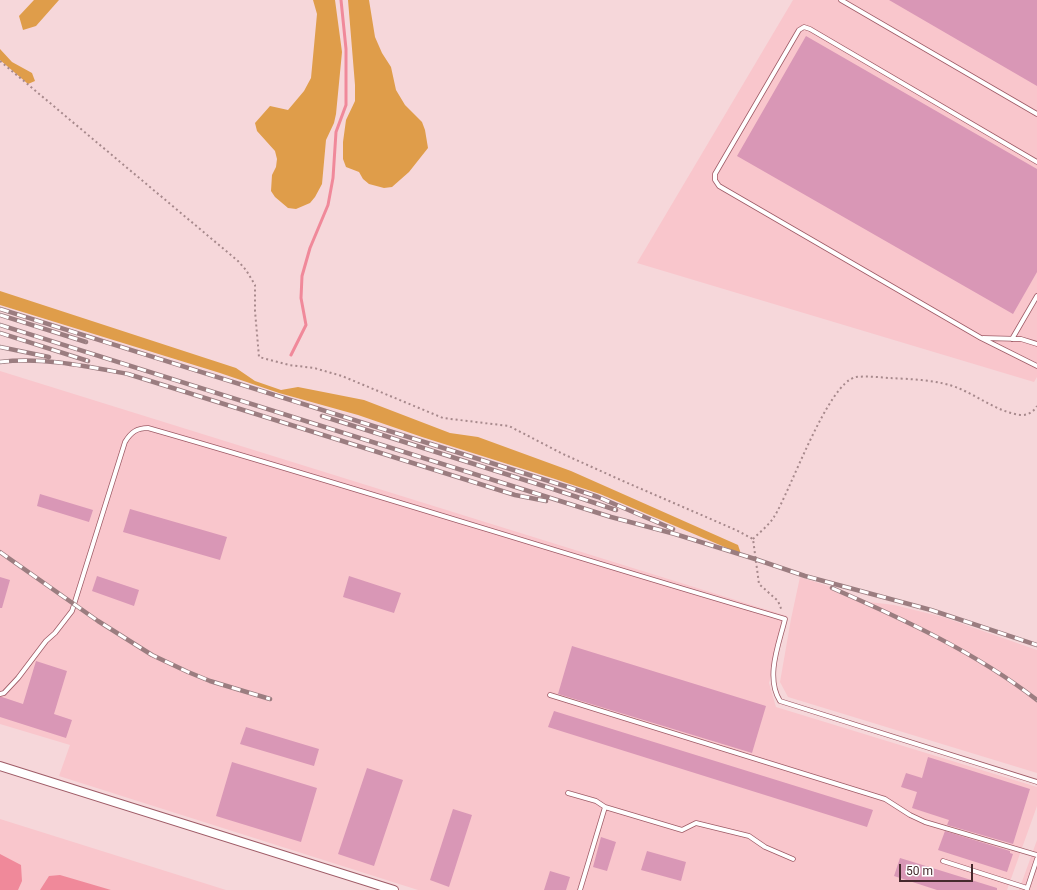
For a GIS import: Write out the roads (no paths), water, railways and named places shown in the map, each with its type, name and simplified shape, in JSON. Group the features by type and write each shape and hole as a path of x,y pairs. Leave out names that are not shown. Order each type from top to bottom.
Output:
{"street":[{"path":"0,766 394,890"}],"lane":[{"path":"841,0 1037,114"},
{"path":"1037,162 810,29 804,27 799,30 715,174 715,180 719,186 981,338 1037,366"},
{"path":"1012,339 1037,296"},
{"path":"981,338 1022,339 1037,344"},
{"path":"0,694 4,693 18,678 46,641 55,633 72,611 124,442 132,432 140,428 148,428 283,467 609,567 785,619 773,673 774,683 780,701 1037,782"},
{"path":"550,695 885,799 910,815 925,822 1037,855"},
{"path":"568,793 596,801 605,807 682,830 696,823 749,836 765,848 793,859"},
{"path":"580,890 605,807"},
{"path":"943,861 1027,889 1037,859"}],"waterway":[{"path":"291,355 306,325 301,298 302,276 310,248 328,205 333,178 336,132 346,105 346,49 341,0"}],"railway":[{"path":"0,309 571,488 598,497 673,529"},
{"path":"0,315 86,342"},
{"path":"0,325 611,517 675,534 805,576 931,610 1037,645"},
{"path":"0,333 88,361"},
{"path":"0,347 49,357"},
{"path":"0,362 48,361 128,374 515,495 546,501"},
{"path":"322,416 616,510"},
{"path":"0,552 98,621 152,655 210,681 270,699"},
{"path":"832,588 912,624 964,652 989,667 1037,700"}]}
